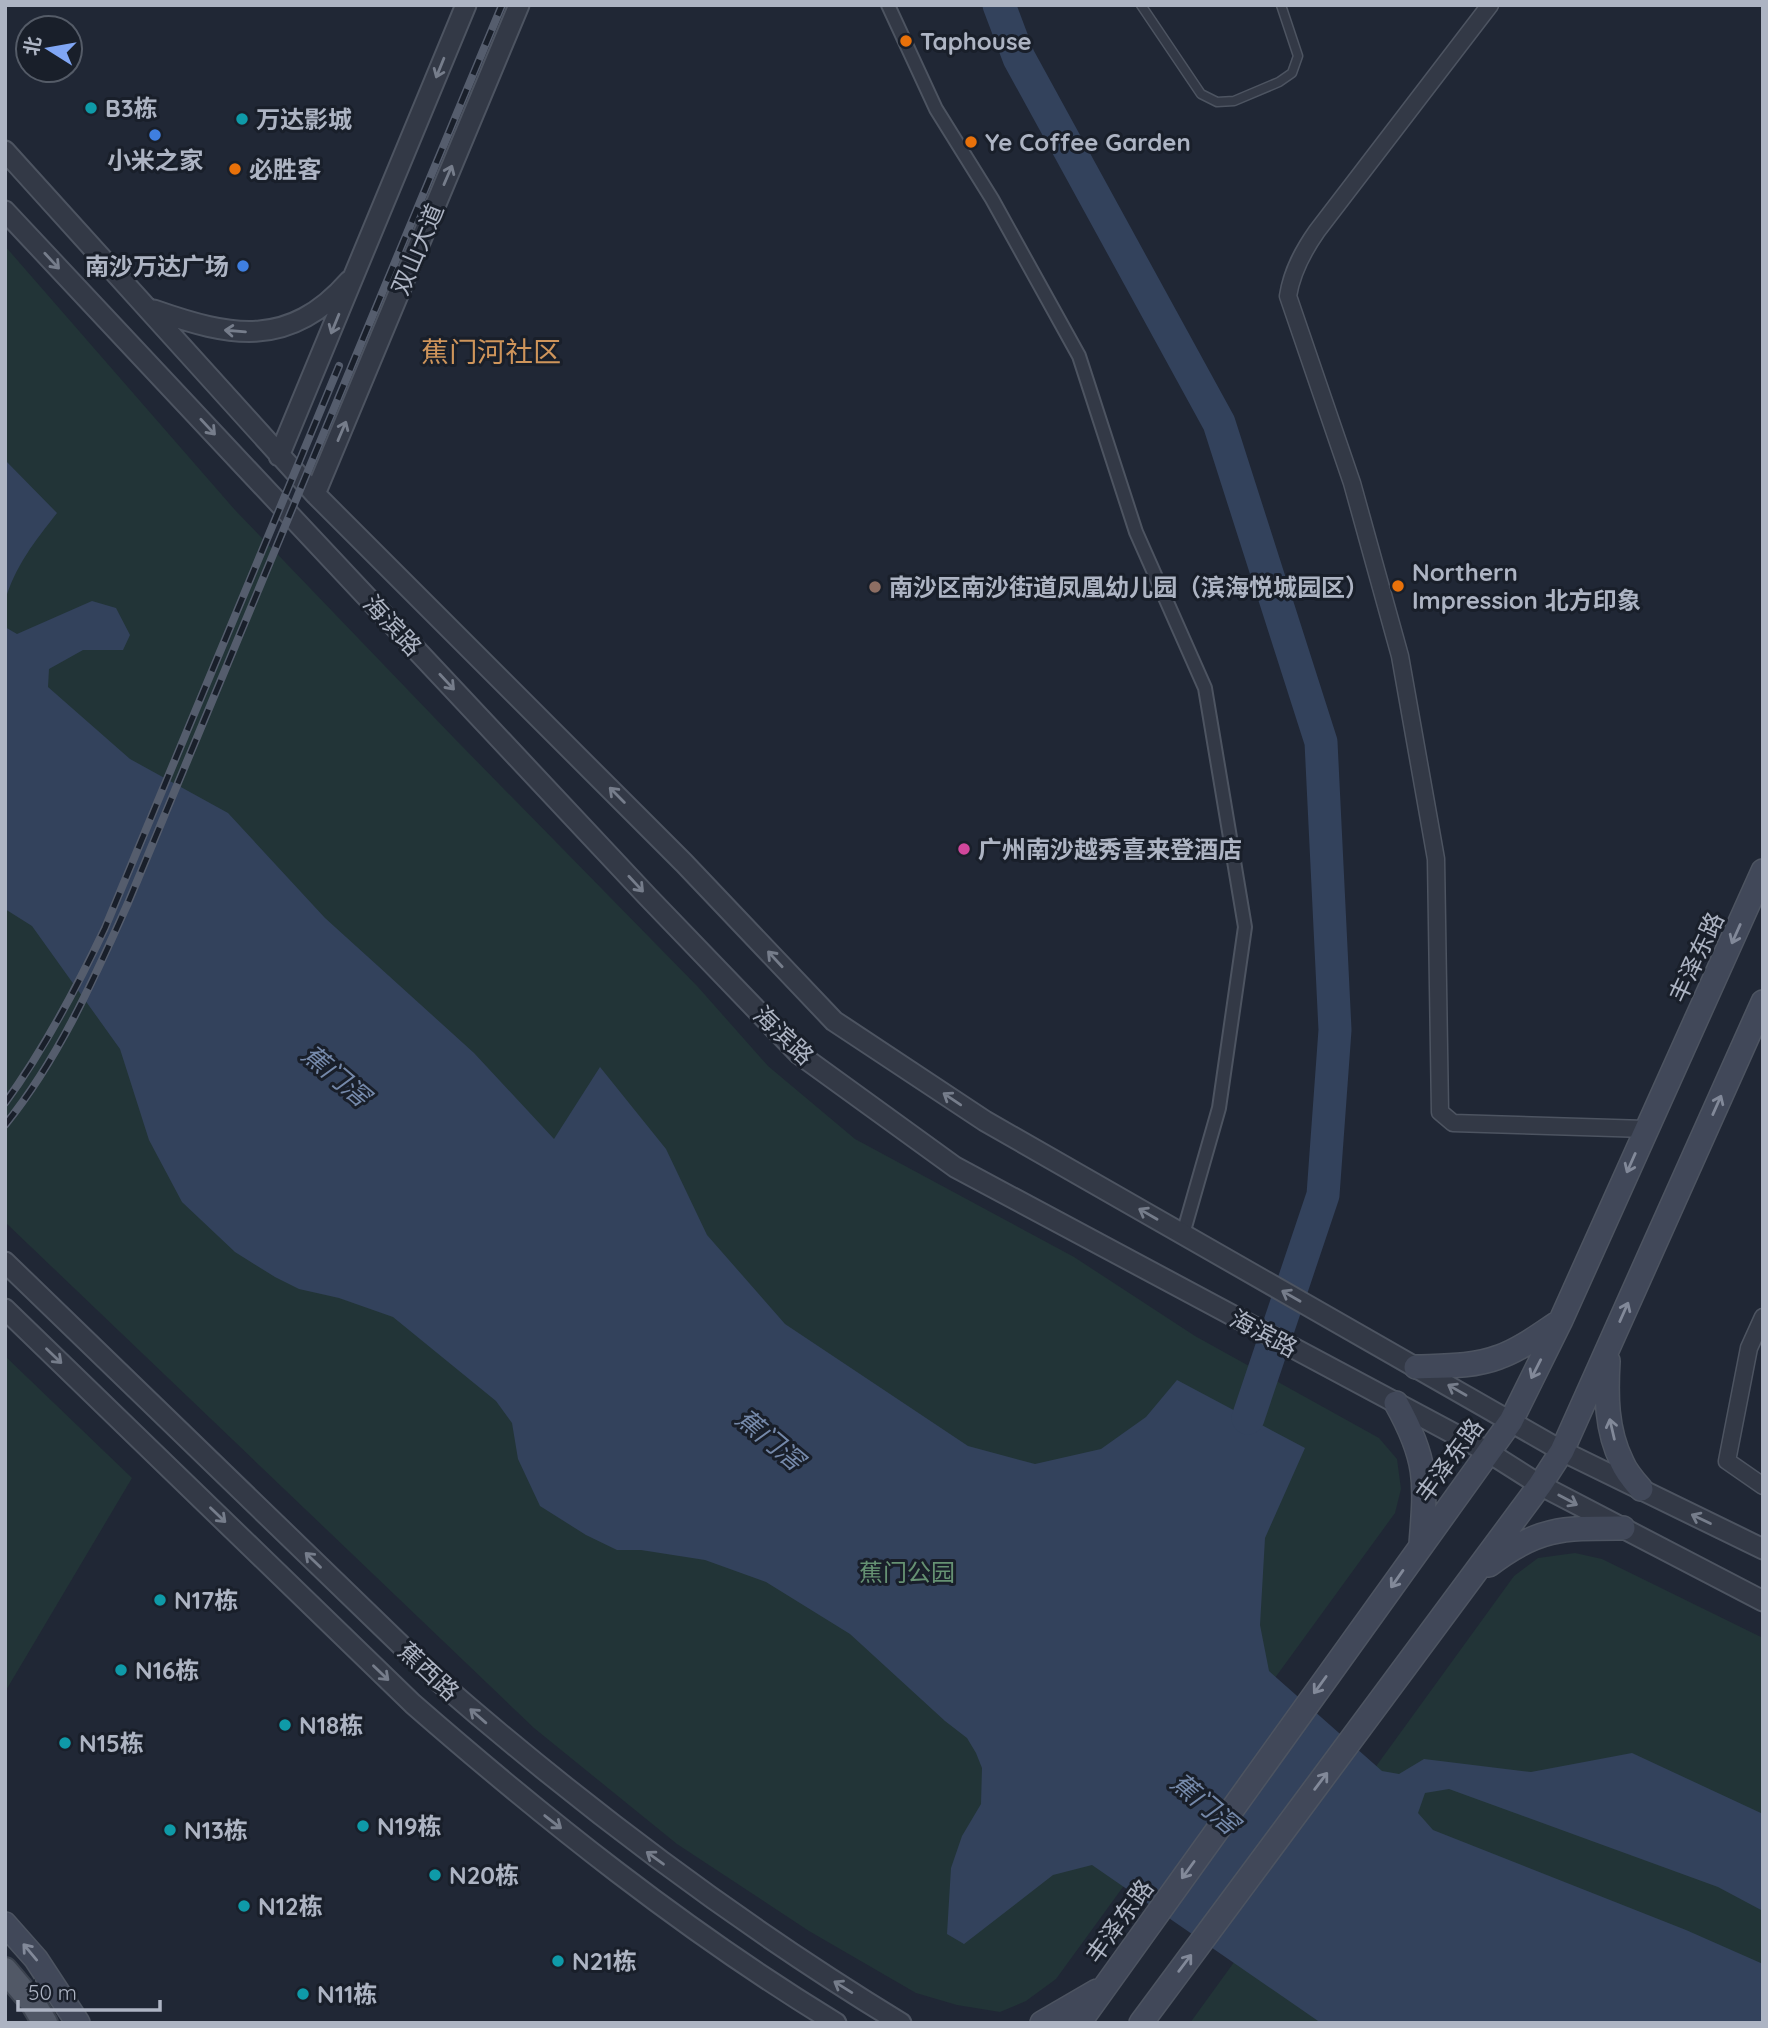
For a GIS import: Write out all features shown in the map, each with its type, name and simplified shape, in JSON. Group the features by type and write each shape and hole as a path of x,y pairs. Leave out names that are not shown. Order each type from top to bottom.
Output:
{"main road":[{"name":"丰泽东路","path":"1079,2023 1511,1421 1561,1320 1763,871"},
{"path":"1143,2020 1540,1485 1562,1451 1763,1002"},
{"path":"1416,1367 1460,1365 1498,1358 1531,1341 1561,1320"},
{"path":"1610,1344 1606,1397 1611,1431 1622,1464 1641,1489"},
{"path":"1396,1403 1412,1431 1422,1459 1425,1494 1420,1545"},
{"path":"1468,1582 1509,1549 1549,1531 1623,1528"},
{"path":"5,1924 36,1959 78,2023"},
{"path":"5,1970 33,2003 45,2023"},
{"path":"1042,2023 1105,1986"}],"street":[{"name":"双山大道","path":"279,456 466,5"},
{"name":"双山大道","path":"315,494 519,5"},
{"path":"888,5 936,109 992,199 1079,356 1136,532 1205,688 1245,927 1219,1108 1183,1234"},
{"path":"1490,5 1317,231 1292,276 1288,296 1352,484 1403,673 1436,859 1440,1112 1453,1123 1646,1129"},
{"name":"海滨路","path":"5,151 315,494 684,863 834,1020 985,1121 1562,1451 1763,1549"},
{"name":"海滨路","path":"5,211 799,1054 955,1167 1488,1452 1540,1485 1763,1601"},
{"path":"150,309 191,323 231,332 261,332 289,327 315,311 357,272"},
{"name":"蕉西路","path":"5,1262 436,1679 500,1735 633,1842 702,1893 901,2023"},
{"name":"蕉西路","path":"5,1309 412,1704 545,1816 663,1906 836,2023"},
{"path":"1763,1317 1749,1348 1727,1461 1763,1486"}],"lane":[{"path":"1141,5 1200,94 1217,102 1234,101 1279,82 1292,73 1298,56 1281,5"}],"green space":[{"name":"蕉门公园","path":"5,246 235,510 698,987 768,1066 855,1139 1074,1257 1195,1336 1379,1438 1397,1459 1401,1489 1395,1513 1056,1979 1026,2001 1000,2012 957,2005 916,1993 809,1931 677,1844 534,1728 5,1222"},
{"path":"5,1356 132,1478 5,1692"},
{"path":"1575,1553 1602,1559 1763,1638 1763,2023 1190,2023 1514,1576 1538,1558"}],"water":[{"path":"5,460 57,513 20,565 5,601"},
{"name":"蕉门滘","path":"92,601 116,608 130,635 123,650 83,650 49,669 48,687 130,759 228,813 325,918 474,1053 554,1139 600,1067 666,1149 707,1235 785,1324 968,1446 1035,1464 1101,1449 1146,1417 1177,1380 1305,1448 1265,1538 1260,1625 1269,1671 1382,1771 1399,1774 1424,1759 1531,1772 1632,1753 1763,1814 1763,1911 1718,1887 1449,1789 1425,1793 1418,1813 1433,1830 1686,1930 1763,1964 1763,2023 1321,2023 1092,1865 1053,1875 964,1944 947,1934 951,1868 962,1836 981,1804 982,1768 967,1738 850,1634 766,1582 705,1560 641,1550 617,1550 586,1535 540,1506 518,1459 512,1423 496,1401 393,1317 339,1298 299,1289 275,1277 235,1252 182,1202 149,1140 120,1049 32,926 5,909 5,627 17,634"}],"waterway":[{"path":"999,5 1019,58 1219,423 1321,742 1335,1030 1323,1195 1248,1418"}],"railway":[{"path":"5,1125 58,1046 88,990 128,903 502,5"},
{"path":"5,1103 59,1018 105,928 339,366"}],"place":[{"name":"Taphouse","path":"906,41"},
{"name":"B3栋","path":"91,108"},
{"name":"万达影城","path":"242,119"},
{"name":"小米之家","path":"155,135"},
{"name":"Ye Coffee Garden","path":"971,142"},
{"name":"必胜客","path":"235,169"},
{"name":"南沙万达广场","path":"243,266"},
{"name":"Northern Impression 北方印象","path":"1398,586"},
{"name":"南沙区南沙街道凤凰幼儿园（滨海悦城园区）","path":"875,587"},
{"name":"广州南沙越秀喜来登酒店","path":"964,849"},
{"name":"N17栋","path":"160,1600"},
{"name":"N16栋","path":"121,1670"},
{"name":"N18栋","path":"285,1725"},
{"name":"N15栋","path":"65,1743"},
{"name":"N19栋","path":"363,1826"},
{"name":"N13栋","path":"170,1830"},
{"name":"N20栋","path":"435,1875"},
{"name":"N12栋","path":"244,1906"},
{"name":"N21栋","path":"558,1961"},
{"name":"N11栋","path":"303,1994"}],"district":[{"name":"蕉门河社区","path":"491,351"}]}
